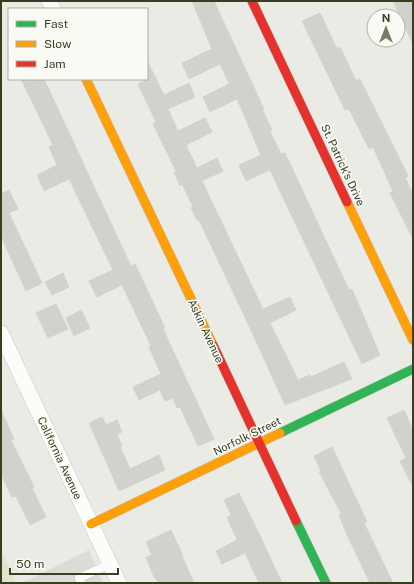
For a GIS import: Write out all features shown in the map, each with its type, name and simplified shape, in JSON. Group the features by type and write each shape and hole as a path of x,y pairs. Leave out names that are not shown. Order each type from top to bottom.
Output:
{"street":[{"name":"St. Patrick's Drive","path":"252,1 413,340"},
{"name":"Askin Avenue","path":"86,80 326,583"},
{"name":"California Avenue","path":"1,333 119,583"},
{"name":"Norfolk Street","path":"91,524 413,369"}],"lane":[{"path":"81,583 79,578 110,564"}],"shaded area":[{"path":"89,550 103,583 22,583"}],"green space":[{"path":"1,550 16,583 1,583"}],"building":[{"path":"192,1 214,1 264,109 262,109 272,130 270,132 281,154 285,153 349,290 352,289 380,355 362,364 270,170 246,181 239,165 261,155 237,99 210,112 203,97 229,84 220,64 189,79 182,63 212,49"},
{"path":"393,1 413,1 413,44 406,29 406,8 396,8"},
{"path":"320,13 337,49 340,47 356,81 360,79 408,176 405,177 413,194 413,239 390,193 393,191 373,147 369,149 349,109 345,110 302,21"},
{"path":"148,62 164,95 189,83 195,97 168,109 178,131 205,118 212,132 186,145 197,168 217,158 223,171 202,181 263,309 290,297 296,310 270,323 298,380 310,375 311,377 344,362 352,379 285,405 199,220 197,220 191,208 193,207 182,184 180,186 174,172 176,171 153,124 156,122 138,84 148,80"},
{"path":"21,80 44,80 131,266 135,264 165,328 163,329 214,439 198,446 180,407 177,408 173,398 165,401 160,390 139,400 133,387 161,374 149,347 151,346 122,285 97,297 89,281 113,270 69,179 44,191 37,175 57,165 49,147 53,145"},
{"path":"9,190 18,209 9,213 42,283 26,291 1,236 1,194"},
{"path":"63,273 69,287 52,295 45,282"},
{"path":"56,304 68,329 48,338 36,313"},
{"path":"81,310 90,328 74,336 66,318"},
{"path":"1,410 14,439 11,440 34,487 32,488 46,517 30,525 16,496 12,497 1,474"},
{"path":"404,410 413,430 413,487 400,461 406,458 387,418"},
{"path":"102,417 106,425 117,420 122,432 117,434 122,446 120,447 130,469 159,455 165,470 119,491 89,423"},
{"path":"332,447 367,522 364,523 393,583 370,583 348,537 339,515 341,513 319,472 321,471 314,456"},
{"path":"239,493 282,583 259,583 245,553 222,564 216,551 237,540 227,517 231,515 224,500"},
{"path":"171,530 194,583 159,583 154,577 146,557 152,555 146,542"}],"traffic: fast":[{"path":"280,433 413,369"},
{"path":"296,521 326,583"}],"traffic: slow":[{"path":"86,80 213,345"},
{"path":"347,202 413,340"},
{"path":"91,524 280,433"}],"traffic: jam":[{"path":"252,1 347,202"},
{"path":"213,345 296,521"}]}
